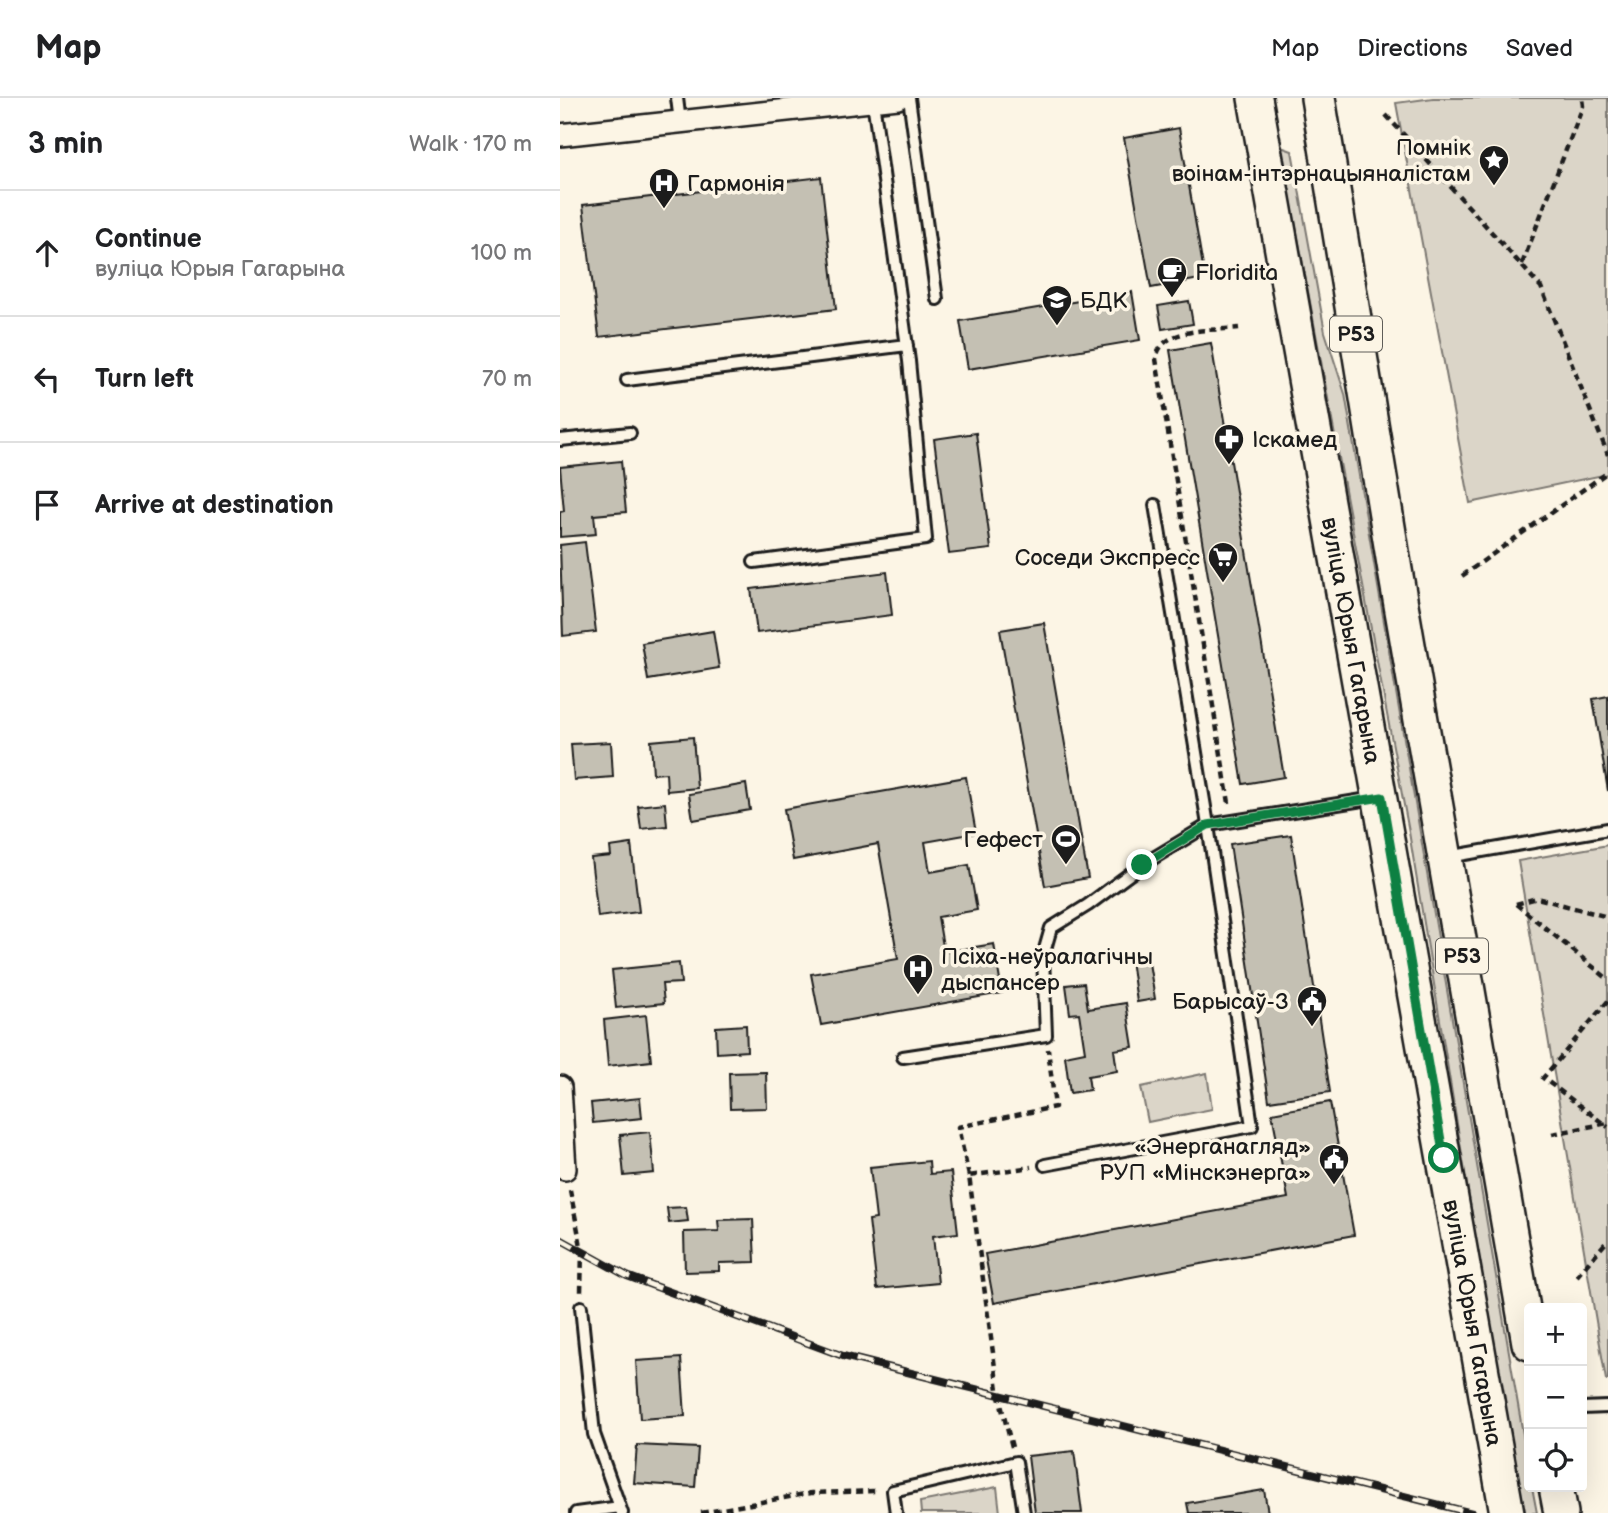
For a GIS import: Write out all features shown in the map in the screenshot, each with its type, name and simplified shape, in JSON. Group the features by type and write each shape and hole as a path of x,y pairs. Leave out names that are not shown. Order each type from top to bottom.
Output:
{"main road":[{"name":"вуліца Юрыя Гагарына","path":"1255,98 1382,797 1507,1513"},
{"name":"Р53","path":"1318,98 1395,570 1524,1314"},
{"path":"1557,1492 1561,1513"}],"street":[{"path":"560,135 898,98"},
{"path":"560,1087 565,1169"}],"lane":[{"path":"677,98 680,122"},
{"path":"909,98 937,299"},
{"path":"754,562 926,539 907,345 873,101"},
{"path":"627,380 907,345"},
{"path":"560,440 630,433"},
{"path":"1045,1165 1252,1126 1208,825 1155,505"},
{"path":"902,1057 1046,1035 1043,956 1051,928 1088,905 1142,865 1208,825 1382,797"},
{"path":"1445,858 1608,829"},
{"path":"576,1513 621,1510 594,1434 581,1307"},
{"path":"1587,1408 1608,1407"},
{"path":"896,1513 893,1491 1016,1462 1024,1513"}],"path":[{"path":"1522,265 1583,106 1582,98"},
{"path":"1386,115 1541,286 1608,455"},
{"path":"1239,328 1169,337 1158,347 1156,359 1227,803 1240,801"},
{"path":"1462,576 1608,472"},
{"path":"1608,917 1537,898 1516,904 1608,979"},
{"path":"1607,1124 1543,1078 1608,1001"},
{"path":"1016,1462 999,1397 969,1176 958,1127 1055,1107 1046,1035"},
{"path":"1552,1134 1607,1124"},
{"path":"969,1176 1045,1165"},
{"path":"565,1169 582,1251 581,1307"},
{"path":"1577,1276 1608,1240"},
{"path":"701,1513 811,1493 893,1491"}],"shaded area":[{"path":"1433,98 1608,98 1608,474 1470,503 1396,103"},
{"path":"1281,147 1292,151 1325,332 1345,394 1524,1440 1524,1492 1533,1492 1537,1513 1521,1513 1409,832"},
{"path":"1608,845 1608,1380 1606,1380 1518,861"},
{"path":"1207,1073 1212,1109 1148,1122 1141,1087"},
{"path":"997,1487 1000,1513 921,1513 920,1502"}],"building":[{"path":"1179,128 1205,278 1151,288 1124,138"},
{"path":"821,177 836,309 599,337 583,205"},
{"path":"1132,292 1140,340 968,369 960,321"},
{"path":"1189,301 1193,324 1162,329 1158,306"},
{"path":"1211,343 1284,777 1243,784 1170,350"},
{"path":"976,433 991,549 949,554 934,439"},
{"path":"621,461 626,512 594,515 596,534 560,537 560,512 564,511 560,467"},
{"path":"585,542 596,632 563,636 560,545"},
{"path":"887,572 892,615 757,633 751,589"},
{"path":"1044,623 1088,878 1045,886 1000,630"},
{"path":"713,631 719,668 648,680 642,643"},
{"path":"1608,696 1608,791 1593,699"},
{"path":"693,737 697,788 667,791 666,773 653,774 651,741"},
{"path":"611,742 613,777 574,780 571,744"},
{"path":"966,777 976,833 925,842 930,872 969,865 977,910 938,917 944,952 994,944 1002,993 821,1025 811,974 898,959 878,844 793,860 784,809"},
{"path":"746,784 750,810 693,820 689,794"},
{"path":"665,803 667,826 641,829 638,806"},
{"path":"1291,835 1330,1092 1269,1101 1230,844"},
{"path":"631,844 639,912 598,917 591,858 611,856 610,847"},
{"path":"1148,957 1155,999 1137,1002 1131,960"},
{"path":"679,963 681,983 662,984 664,1003 616,1008 612,970"},
{"path":"1084,983 1088,1009 1126,1003 1133,1047 1114,1050 1117,1071 1088,1076 1090,1090 1070,1093 1065,1056 1085,1052 1079,1013 1070,1014 1066,985"},
{"path":"646,1015 651,1061 608,1066 604,1020"},
{"path":"746,1025 747,1051 717,1053 716,1027"},
{"path":"766,1072 767,1108 730,1109 729,1073"},
{"path":"640,1098 642,1118 593,1123 591,1103"},
{"path":"1330,1102 1354,1235 994,1303 985,1254 1288,1198 1272,1113"},
{"path":"650,1132 654,1173 624,1176 620,1135"},
{"path":"929,1161 930,1174 951,1172 958,1233 933,1236 938,1283 877,1289 869,1220 876,1219 870,1167"},
{"path":"686,1207 688,1221 669,1223 667,1208"},
{"path":"753,1219 755,1262 719,1263 719,1271 685,1272 684,1232 719,1231 718,1220"},
{"path":"681,1358 685,1416 640,1419 636,1361"},
{"path":"637,1445 698,1448 695,1487 634,1483"},
{"path":"1074,1451 1082,1513 1035,1513 1028,1456"},
{"path":"1264,1490 1268,1513 1189,1513 1187,1503"}],"railway":[{"path":"560,1239 627,1276 843,1356 1472,1513"}],"place":[{"name":"Помнік воінам-інтэрнацыяналістам","path":"1494,187"},
{"name":"Гармонія","path":"664,210"},
{"name":"Floridita","path":"1172,299"},
{"name":"БДК","path":"1057,327"},
{"name":"Іскамед","path":"1229,466"},
{"name":"Соседи Экспресс","path":"1223,584"},
{"name":"Гефест","path":"1066,866"},
{"name":"Псіха-неўралагічны дыспансер","path":"918,996"},
{"name":"Барысаў-3","path":"1312,1028"},
{"name":"«Энерганагляд» РУП «Мінскэнерга»","path":"1334,1186"}],"route":[{"path":"1142,865 1208,825 1382,797 1444,1158"}]}
